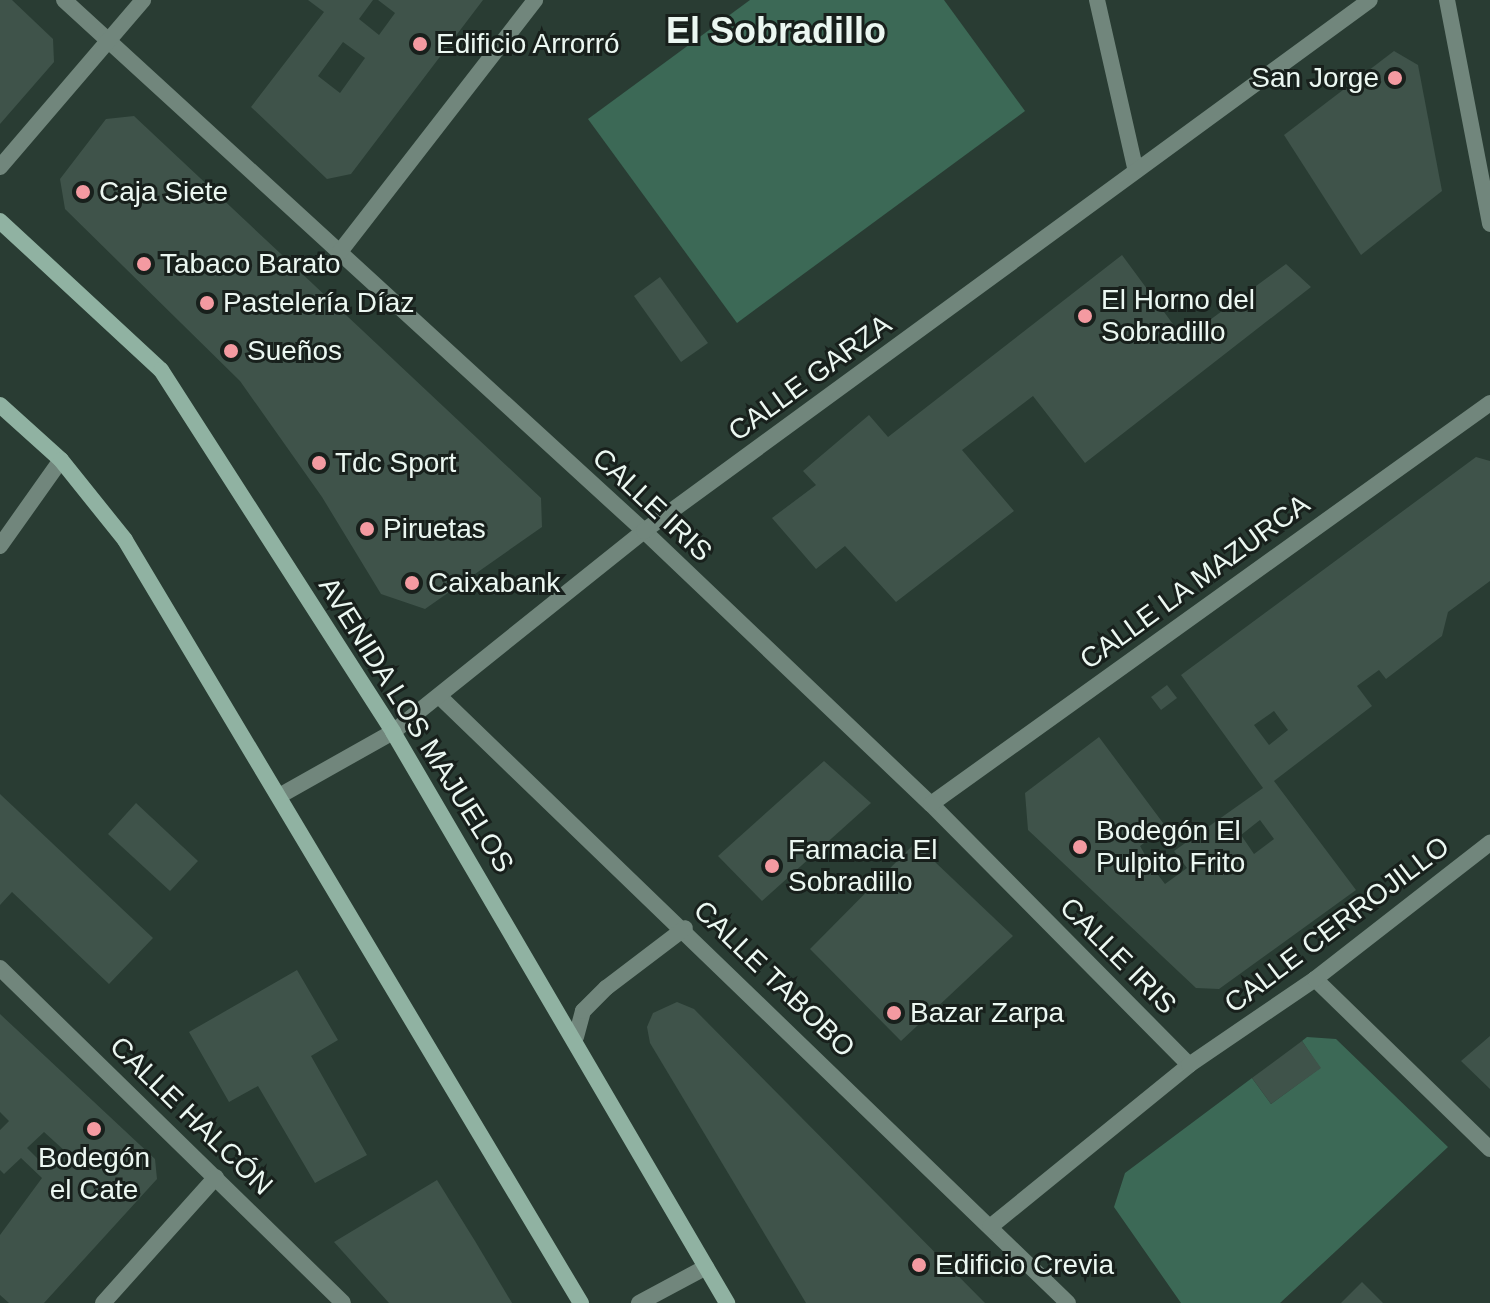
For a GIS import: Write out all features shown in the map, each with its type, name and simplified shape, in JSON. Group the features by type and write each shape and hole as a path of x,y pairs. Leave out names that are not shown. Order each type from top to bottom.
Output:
{"street":[{"name":"CALLE IRIS","path":"64,0 644,531 931,804 1189,1065"},
{"path":"0,167 110,43 143,0"},
{"path":"339,253 535,0"},
{"path":"1097,0 1136,171"},
{"name":"CALLE GARZA","path":"281,795 393,732 644,531 1370,0"},
{"path":"1447,0 1490,224"},
{"name":"AVENIDA LOS MAJUELOS","path":"0,221 161,370 393,732 576,1037 727,1303"},
{"name":"CALLE LA MAZURCA","path":"931,804 1490,403"},
{"path":"0,405 61,460 125,540 281,795 581,1303"},
{"path":"0,546 61,460"},
{"name":"CALLE TABOBO","path":"439,696 685,928 1068,1303"},
{"name":"CALLE CERROJILLO","path":"990,1227 1189,1065 1315,979 1490,843"},
{"path":"576,1037 583,1011 606,988 685,928"},
{"name":"CALLE HALCÓN","path":"0,968 343,1303"},
{"path":"1315,979 1490,1149"},
{"path":"103,1303 216,1177"},
{"path":"639,1303 706,1267"}],"green space":[{"path":"750,0 944,0 1025,111 737,323 588,119"},
{"path":"1307,1037 1336,1039 1448,1147 1280,1303 1181,1303 1114,1207 1125,1173 1252,1078 1271,1104 1320,1068 1302,1041"}],"building":[{"path":"0,0 12,0 53,39 54,62 0,124"},
{"path":"308,0 373,0 359,19 379,35 395,13 378,0 483,0 351,174 327,179 251,107 324,12","holes":["343,42 365,58 340,93 318,76"]},
{"path":"1394,51 1418,65 1442,191 1361,255 1284,135"},
{"path":"134,116 541,498 542,527 425,609 381,594 322,497 240,381 65,209 60,179 106,119"},
{"path":"1122,255 1184,339 1286,264 1311,287 1085,463 1033,396 962,450 1014,511 896,602 845,546 816,569 772,518 816,485 803,471 869,415 888,437"},
{"path":"660,277 708,343 681,362 634,296"},
{"path":"1476,457 1490,461 1490,581 1448,612 1442,636 1386,679 1379,670 1357,686 1372,706 1274,781 1356,890 1219,989 1196,988 1028,830 1025,793 1099,737 1166,827 1140,846 1152,867 1165,884 1187,868 1174,851 1263,788 1181,675","holes":["1274,711 1288,730 1269,745 1254,725","1260,820 1274,839 1254,854 1241,835"]},
{"path":"1167,685 1177,698 1161,710 1151,697"},
{"path":"824,761 871,803 762,901 718,856"},
{"path":"0,794 153,938 109,984 12,892 0,905"},
{"path":"136,803 198,861 170,891 108,834"},
{"path":"915,843 1013,936 901,1041 810,949"},
{"path":"297,970 338,1040 311,1056 367,1155 315,1183 258,1086 229,1102 189,1032"},
{"path":"677,1002 694,1009 985,1303 806,1303 650,1043 647,1027 653,1013"},
{"path":"0,1014 155,1159 157,1179 44,1303 9,1303 0,1295 0,1235 42,1178 21,1158 4,1174 0,1170 0,1130 9,1121 0,1112","holes":["44,1132 66,1152 48,1169 27,1148"]},
{"path":"1490,1036 1490,1089 1461,1061"},
{"path":"1302,1041 1321,1068 1271,1104 1252,1078"},
{"path":"437,1180 512,1303 389,1303 334,1242"},
{"path":"1362,1282 1383,1303 1341,1303"}],"place":[{"name":"Edificio Arrorró","path":"420,44"},
{"name":"San Jorge","path":"1395,78"},
{"name":"Caja Siete","path":"83,192"},
{"name":"Tabaco Barato","path":"144,264"},
{"name":"Pastelería Díaz","path":"207,303"},
{"name":"El Horno del Sobradillo","path":"1085,316"},
{"name":"Sueños","path":"231,351"},
{"name":"Tdc Sport","path":"319,463"},
{"name":"Piruetas","path":"367,529"},
{"name":"Caixabank","path":"412,583"},
{"name":"Bodegón El Pulpito Frito","path":"1080,847"},
{"name":"Farmacia El Sobradillo","path":"772,866"},
{"name":"Bazar Zarpa","path":"894,1013"},
{"name":"Bodegón el Cate","path":"94,1129"},
{"name":"Edificio Crevia","path":"919,1265"}],"district":[{"name":"El Sobradillo","path":"776,31"}]}
